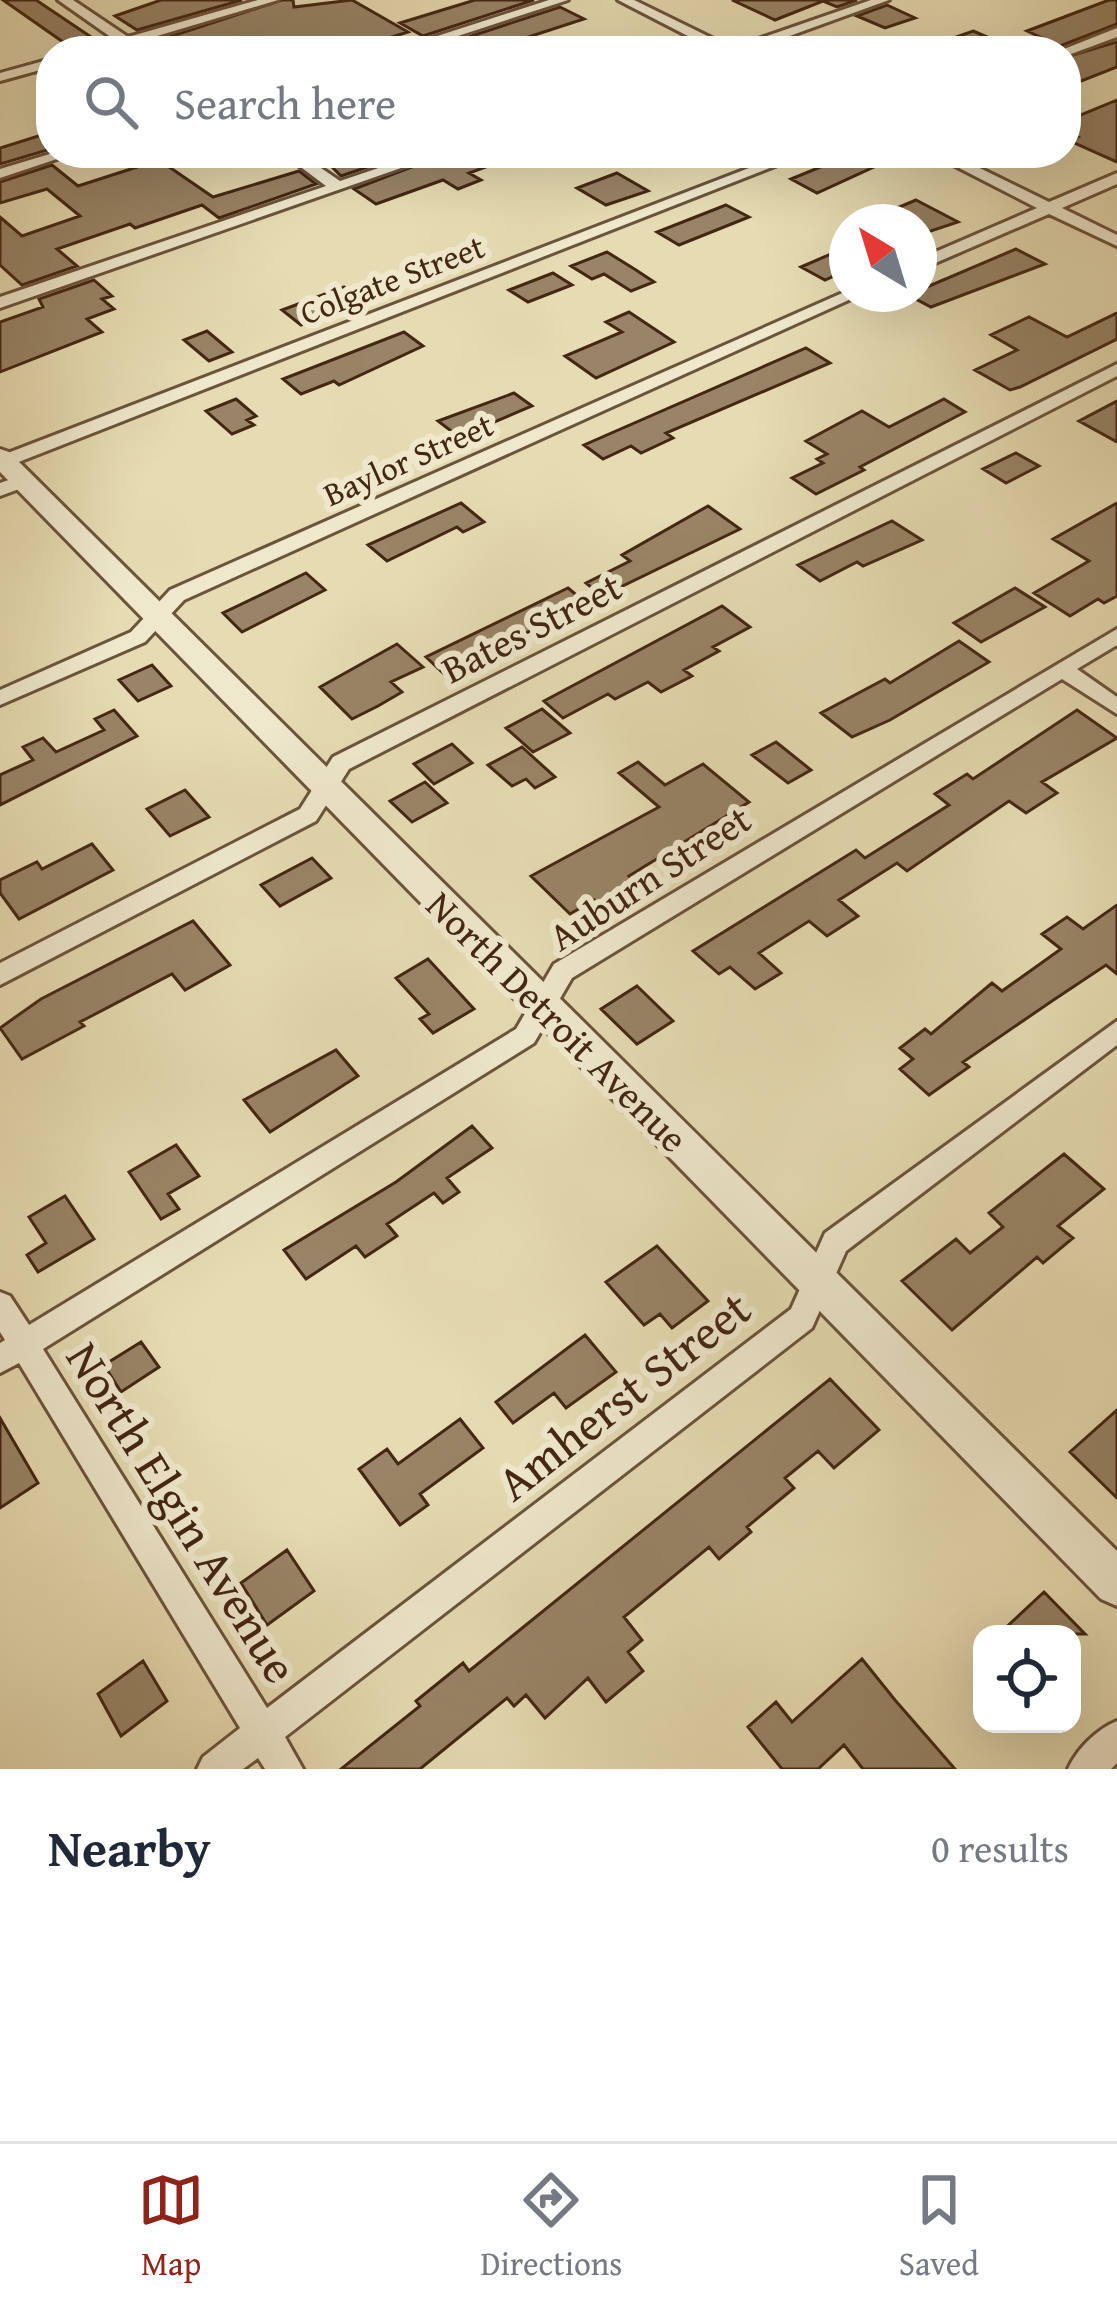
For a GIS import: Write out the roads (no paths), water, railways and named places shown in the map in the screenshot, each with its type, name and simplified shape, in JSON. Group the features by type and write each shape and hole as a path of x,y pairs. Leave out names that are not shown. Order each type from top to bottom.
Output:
{"street":[{"path":"64,0 118,36"},
{"path":"144,36 272,0"},
{"path":"446,36 562,0"},
{"path":"624,0 700,36"},
{"path":"776,36 883,0"},
{"path":"1081,45 1117,32"},
{"path":"0,77 36,67"},
{"path":"0,174 36,163"},
{"path":"311,168 338,187"},
{"path":"0,302 393,168"},
{"name":"Colgate Street","path":"7,472 764,168"},
{"path":"968,168 1117,241"},
{"path":"937,258 1117,178"},
{"name":"Baylor Street","path":"0,698 138,637 177,595 829,305"},
{"name":"Bates Street","path":"0,975 308,815 341,763 1117,369"},
{"name":"North Detroit Avenue","path":"7,472 158,616 1117,1583"},
{"name":"Auburn Street","path":"12,1352 525,1036 563,971 1117,636"},
{"path":"1062,669 1117,706"},
{"name":"Amherst Street","path":"215,1769 802,1318 835,1242 1117,1031"},
{"name":"North Elgin Avenue","path":"0,1305 12,1352 285,1769"},
{"path":"1086,1769 1117,1738"}]}
